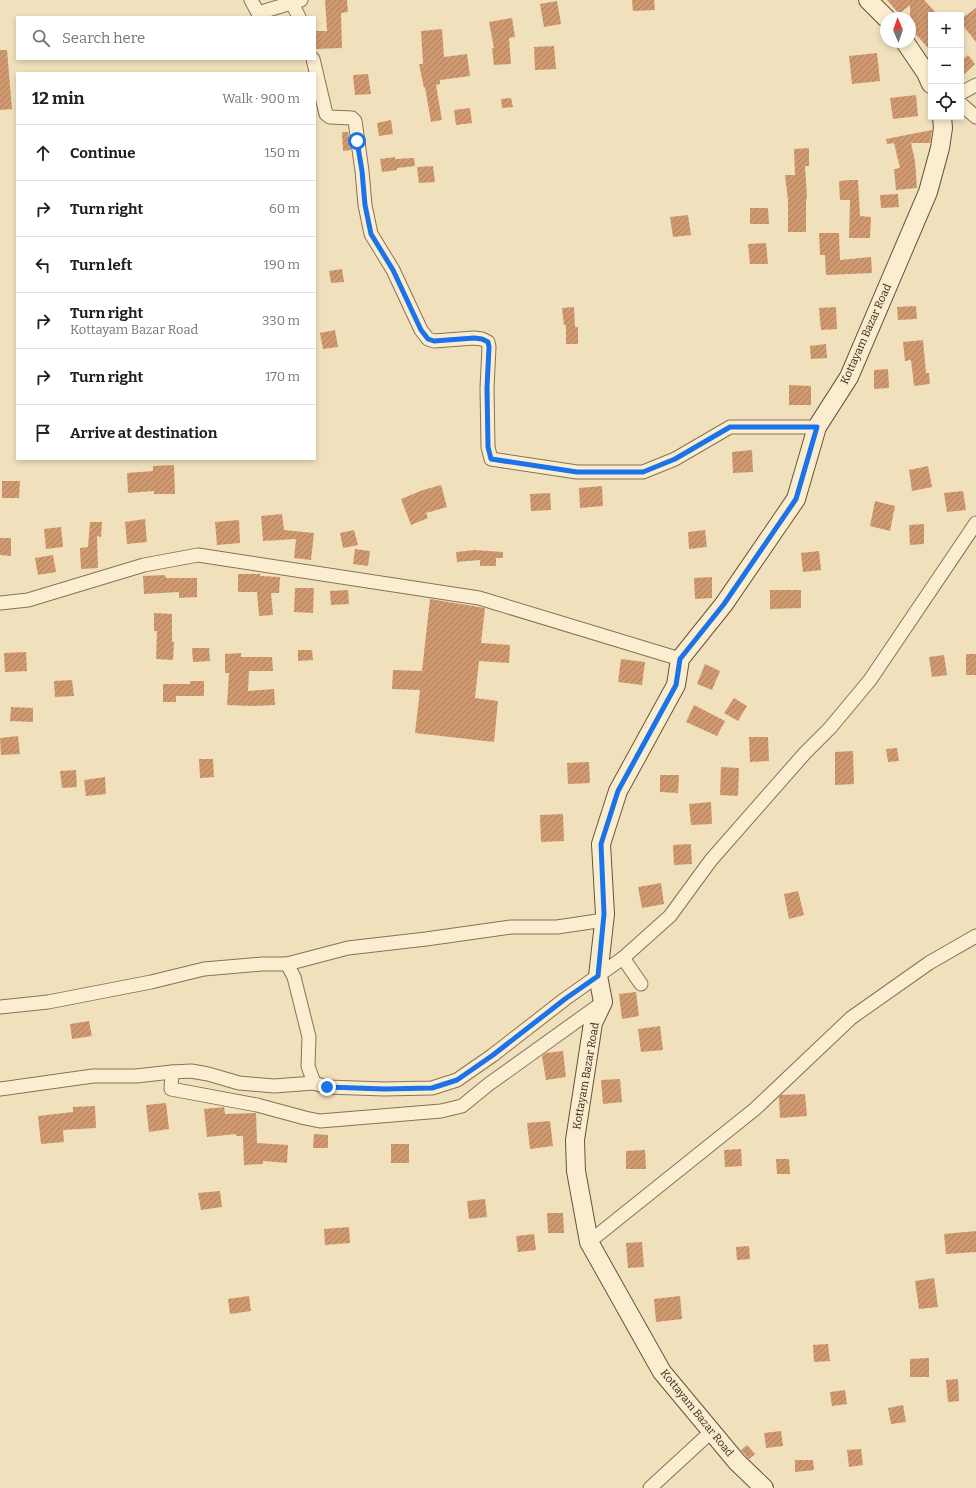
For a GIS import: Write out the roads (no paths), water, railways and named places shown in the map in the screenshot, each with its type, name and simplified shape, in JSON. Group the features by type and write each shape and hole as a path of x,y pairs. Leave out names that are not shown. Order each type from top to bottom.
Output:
{"main road":[{"path":"868,0 880,12"},
{"path":"909,48 928,76"},
{"name":"Kottayam Bazar Road","path":"764,1488 737,1462 662,1372 589,1242 576,1171 575,1140 593,1023 603,1002 599,978 604,920 601,844 618,791 676,685 680,659 724,604 796,499 817,427 849,377 928,192 940,148 943,128 942,120"}],"street":[{"path":"251,0 258,13 296,1 299,16"},
{"path":"313,60 326,114 330,117 352,118 355,121 365,205 371,234 393,270 421,330 428,339 434,341 474,338 482,339 488,342 488,447 491,459 577,472 643,472 675,459 730,427 817,427"},
{"path":"964,91 976,85"},
{"path":"964,107 976,117"},
{"path":"0,1089 93,1076 136,1076 191,1071 208,1074 239,1083 262,1085 314,1083 327,1087 384,1089 432,1088 457,1080 493,1055 565,999 599,978 670,916 711,860 805,753 830,728 870,680 976,522"},
{"path":"0,603 28,600 144,565 198,555 479,598 680,659"},
{"path":"0,1008 48,1002 204,970 262,964 287,964 348,948 511,927 557,927 604,920"},
{"path":"589,1242 755,1109 852,1018 929,963 976,936"},
{"path":"623,958 641,984"},
{"path":"287,964 294,977 309,1037 308,1066 314,1083"},
{"path":"172,1072 171,1089 257,1105 320,1121 440,1111 462,1106 603,1002"},
{"path":"650,1488 712,1431"}]}
